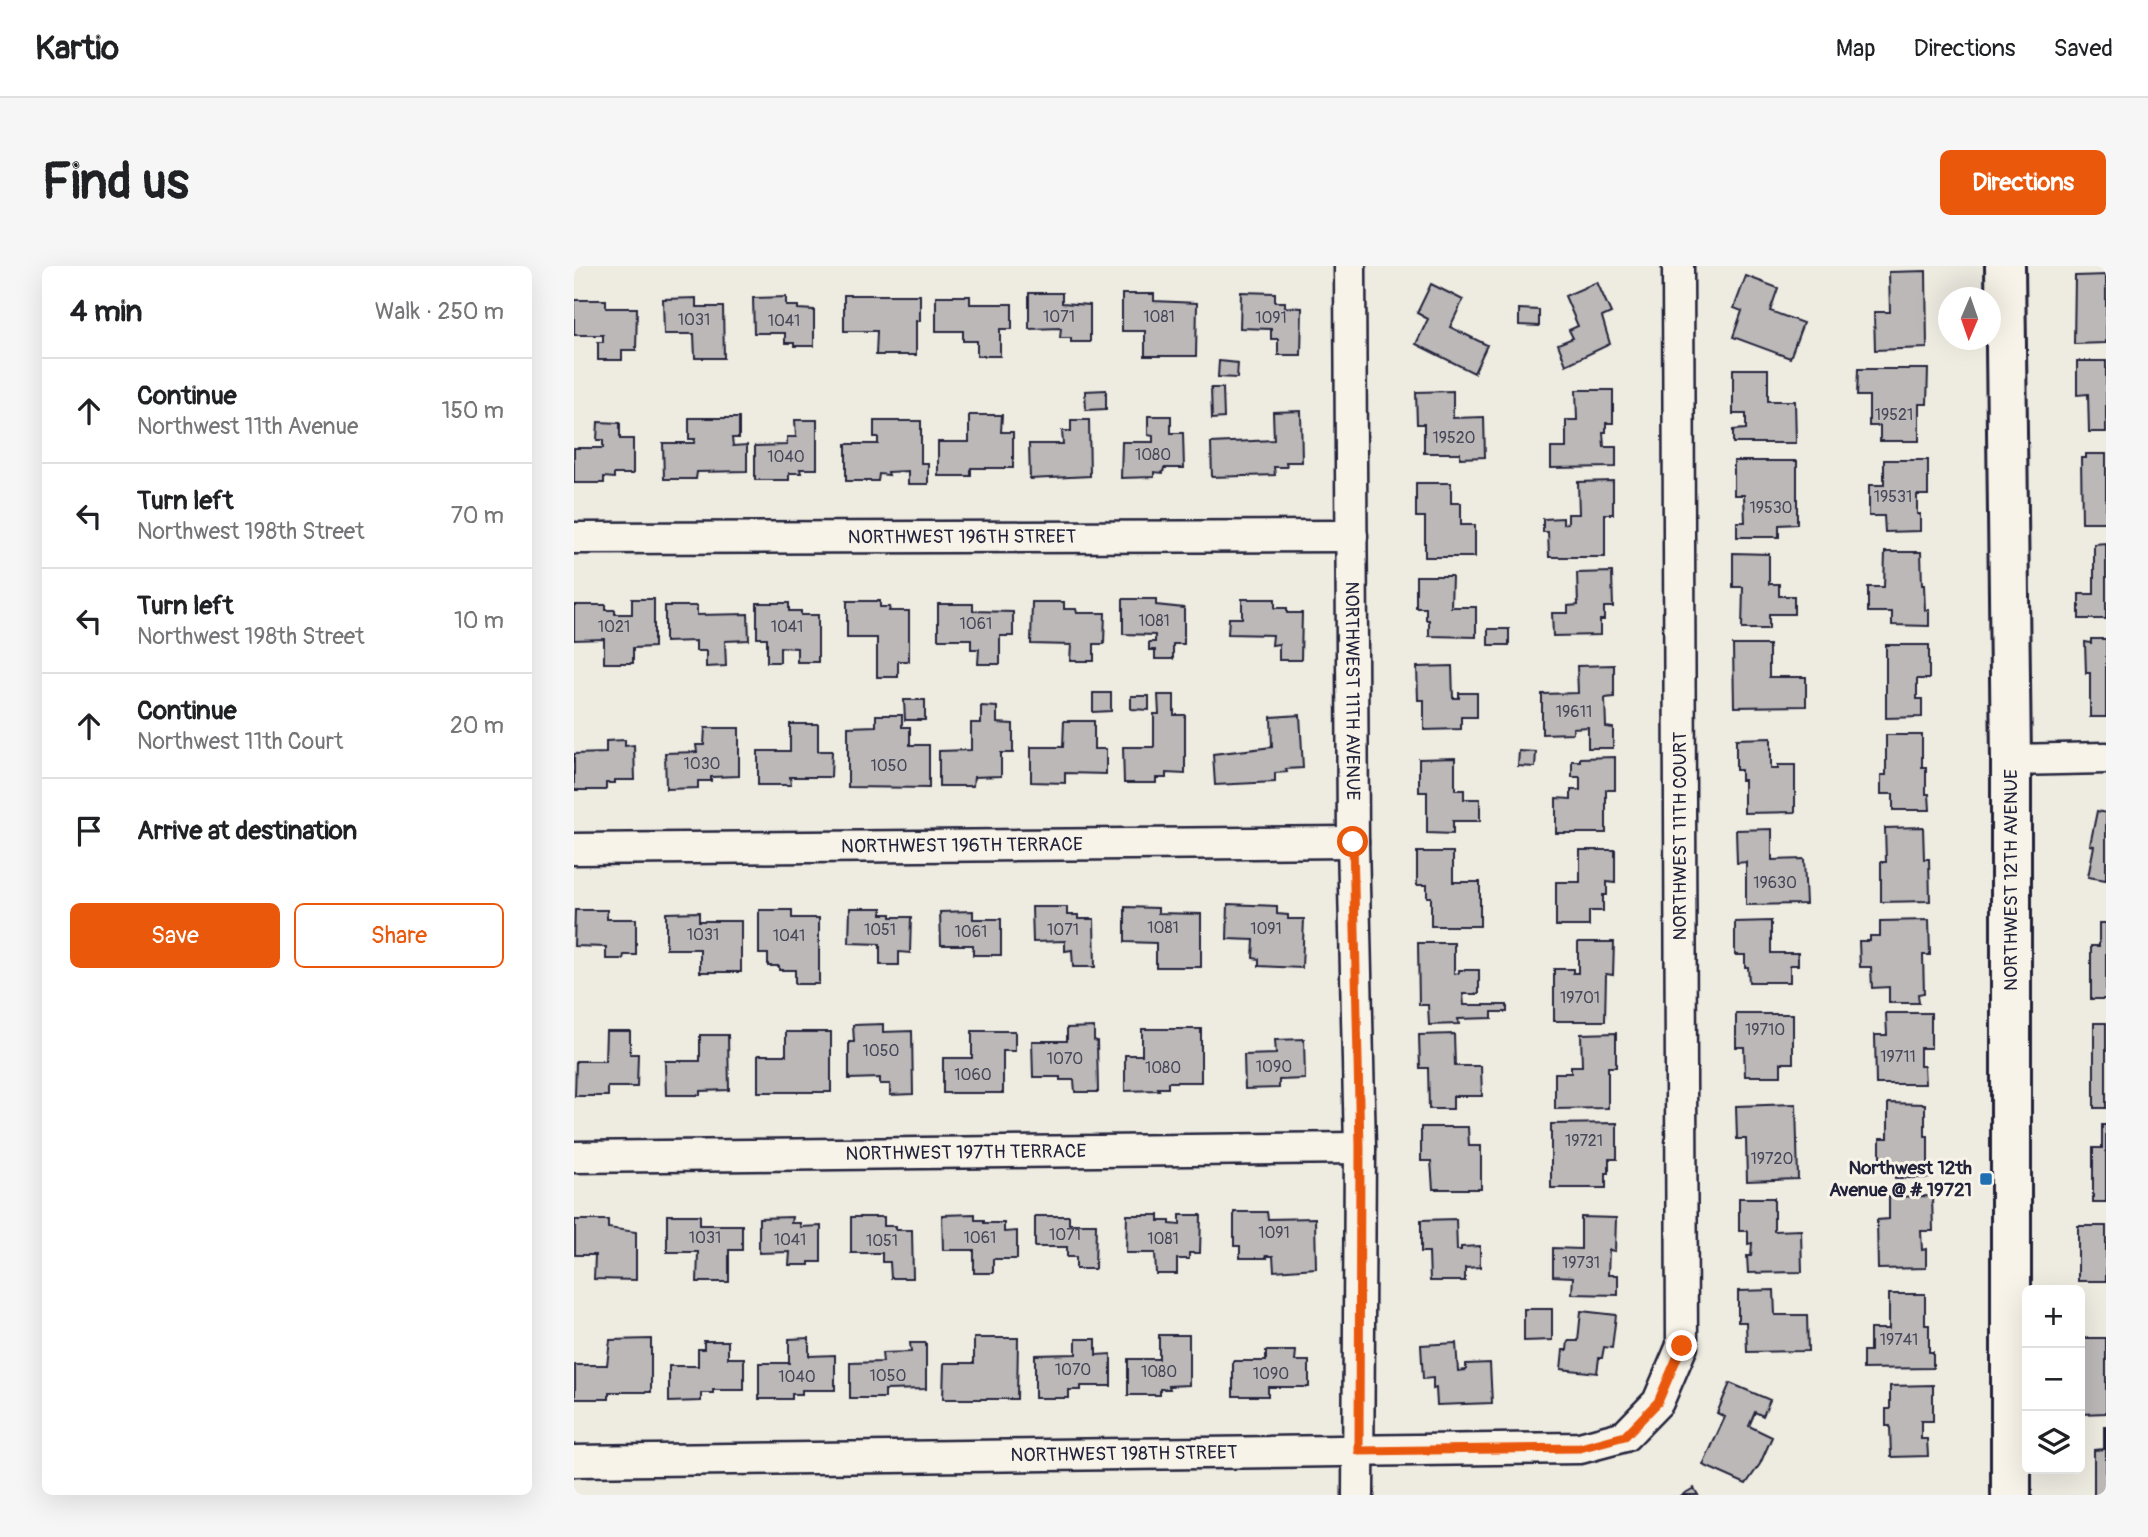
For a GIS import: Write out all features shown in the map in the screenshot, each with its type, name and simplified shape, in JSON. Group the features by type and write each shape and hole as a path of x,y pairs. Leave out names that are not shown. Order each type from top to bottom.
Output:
{"street":[{"name":"NORTHWEST 11TH AVENUE","path":"1350,266 1353,842 1360,1147 1358,1495"},
{"name":"NORTHWEST 11TH COURT","path":"1658,1402 1682,1346 1678,266"},
{"name":"NORTHWEST 12TH AVENUE","path":"2005,266 2011,760 2011,1495"},
{"name":"NORTHWEST 196TH STREET","path":"574,538 1352,536"},
{"path":"2011,760 2106,758"},
{"name":"NORTHWEST 196TH TERRACE","path":"574,849 1353,842"},
{"name":"NORTHWEST 197TH TERRACE","path":"574,1157 1360,1147"},
{"name":"NORTHWEST 198TH STREET","path":"574,1461 1580,1448 1625,1436 1658,1402"}],"building":[{"path":"1926,271 1927,348 1875,350 1874,312 1890,312 1889,272"},
{"path":"2106,275 2106,343 2074,344 2075,276"},
{"path":"1746,276 1778,288 1770,311 1803,323 1790,358 1733,337 1742,311 1734,308"},
{"path":"1597,282 1611,313 1602,317 1610,344 1566,365 1558,344 1573,338 1569,330 1578,326 1565,296"},
{"path":"1431,284 1463,300 1450,327 1487,345 1474,373 1416,344 1428,319 1417,313"},
{"path":"1241,292 1275,293 1275,302 1285,302 1285,307 1302,308 1301,355 1278,355 1278,339 1271,339 1271,329 1240,328"},
{"path":"1029,293 1062,293 1062,303 1090,305 1090,342 1071,342 1071,338 1060,338 1061,328 1029,329"},
{"path":"1122,294 1154,294 1154,301 1197,303 1196,356 1145,356 1145,331 1122,331"},
{"path":"844,295 920,295 920,321 916,321 916,355 876,355 877,331 844,331"},
{"path":"936,296 970,296 970,304 1012,304 1012,329 1000,329 1000,356 977,356 977,341 963,341 963,331 936,331"},
{"path":"786,297 786,306 814,310 814,346 785,343 785,333 754,333 753,298"},
{"path":"696,298 696,307 723,307 724,358 695,358 694,334 664,334 663,299"},
{"path":"574,300 606,300 606,308 637,308 636,350 622,350 622,360 598,360 598,342 603,342 603,335 574,335"},
{"path":"1519,309 1539,310 1539,326 1519,325"},
{"path":"1219,361 1238,363 1237,378 1218,377"},
{"path":"2077,361 2106,361 2106,432 2089,432 2088,394 2077,395"},
{"path":"1733,369 1768,369 1768,401 1795,401 1796,443 1733,443 1733,430 1746,429 1746,414 1733,414"},
{"path":"1858,369 1928,369 1927,404 1919,404 1919,441 1880,441 1880,426 1869,426 1869,396 1857,396"},
{"path":"1211,388 1223,388 1224,418 1212,419"},
{"path":"1106,390 1106,409 1086,410 1085,391"},
{"path":"1576,390 1613,390 1613,423 1606,423 1606,432 1603,432 1604,447 1616,447 1616,467 1551,468 1551,448 1566,448 1566,420 1577,420"},
{"path":"1453,391 1453,418 1484,417 1485,457 1460,458 1460,453 1424,453 1424,424 1417,424 1416,392"},
{"path":"1301,411 1302,462 1286,462 1287,467 1274,467 1275,475 1212,477 1211,443 1274,440 1273,412"},
{"path":"969,415 1002,415 1001,432 1013,432 1013,468 971,468 971,476 938,476 938,442 969,442"},
{"path":"1148,416 1171,416 1171,433 1183,433 1184,468 1164,468 1163,473 1154,472 1154,477 1121,478 1122,442 1153,442 1153,436 1148,435"},
{"path":"689,418 739,418 739,438 732,438 733,446 747,445 747,471 697,472 696,479 664,479 663,443 694,443 695,439 689,439"},
{"path":"795,420 817,420 817,469 800,469 801,473 789,473 789,480 755,480 755,446 787,445 787,437 796,437"},
{"path":"1071,420 1089,420 1090,476 1030,479 1029,444 1063,444 1062,431 1071,431"},
{"path":"874,421 921,421 921,463 928,463 928,484 908,484 908,471 879,474 878,481 846,481 846,444 878,444 878,437 874,437"},
{"path":"598,422 620,423 620,439 633,439 633,474 604,477 604,483 574,483 574,448 603,448 603,440 597,440"},
{"path":"2086,454 2106,454 2106,522 2082,522 2081,458 2086,458"},
{"path":"1884,460 1928,460 1928,495 1917,495 1920,531 1885,532 1884,516 1869,516 1869,485 1884,485"},
{"path":"1734,461 1797,461 1797,524 1779,525 1779,537 1737,537 1737,522 1745,522 1744,495 1734,495"},
{"path":"1613,481 1613,514 1605,514 1605,557 1549,557 1548,532 1543,532 1543,519 1563,518 1563,524 1568,523 1568,514 1579,514 1578,482"},
{"path":"1416,483 1451,483 1451,503 1461,503 1461,525 1475,525 1475,557 1425,557 1425,517 1416,517"},
{"path":"2106,543 2106,619 2079,619 2079,594 2094,594 2094,544"},
{"path":"1885,552 1921,552 1922,585 1925,610 1929,610 1929,626 1892,625 1892,612 1868,612 1868,587 1884,587"},
{"path":"1733,553 1769,554 1769,584 1779,584 1779,596 1794,596 1794,614 1769,614 1769,629 1742,629 1743,587 1733,587"},
{"path":"1612,572 1613,607 1604,607 1604,620 1600,620 1600,635 1553,636 1552,613 1568,613 1568,606 1578,605 1577,573"},
{"path":"1416,576 1452,576 1451,607 1476,607 1476,637 1429,636 1426,608 1416,608"},
{"path":"632,599 654,599 654,647 633,648 633,663 604,663 604,639 574,640 574,605 606,605 606,610 615,610 615,614 632,614"},
{"path":"1123,599 1156,599 1156,605 1184,608 1184,644 1173,644 1173,659 1155,659 1155,650 1149,650 1149,642 1155,642 1155,635 1123,634"},
{"path":"1242,599 1275,599 1275,608 1287,608 1287,613 1302,613 1301,660 1279,660 1279,644 1272,645 1273,635 1228,634 1229,618 1242,618"},
{"path":"847,601 880,601 880,607 890,607 889,611 909,611 909,661 898,661 898,677 877,677 877,638 847,638"},
{"path":"1032,602 1064,602 1064,609 1076,609 1077,613 1105,613 1104,644 1094,644 1094,661 1070,661 1071,645 1031,644"},
{"path":"757,603 789,603 789,611 801,611 801,615 818,615 818,662 797,662 797,648 780,647 780,662 767,662 767,638 757,638"},
{"path":"938,604 973,604 973,611 1013,612 1013,636 1000,636 1000,664 978,664 979,649 971,649 971,639 938,639"},
{"path":"665,606 697,606 697,615 748,614 749,640 725,641 726,666 706,667 706,651 696,651 696,641 665,642"},
{"path":"1488,629 1509,629 1509,645 1488,645"},
{"path":"2091,639 2106,639 2106,717 2090,717 2090,673 2086,673 2085,642 2091,643"},
{"path":"1733,645 1769,645 1769,677 1806,677 1806,706 1734,707"},
{"path":"1886,645 1929,645 1929,679 1917,679 1917,699 1922,699 1922,717 1886,718"},
{"path":"1614,665 1614,697 1605,698 1606,727 1613,728 1613,748 1588,748 1588,727 1573,728 1573,733 1542,734 1542,694 1578,693 1577,666"},
{"path":"1452,666 1453,698 1459,698 1459,693 1477,693 1477,717 1461,717 1461,729 1424,730 1424,700 1418,700 1417,667"},
{"path":"1093,693 1111,693 1111,711 1093,712"},
{"path":"1158,695 1174,695 1174,715 1185,715 1185,774 1166,773 1166,778 1156,778 1156,783 1124,783 1123,747 1154,747 1154,714 1159,714"},
{"path":"1131,696 1149,696 1149,710 1131,709"},
{"path":"904,700 925,700 925,720 905,720"},
{"path":"981,706 997,707 997,723 1013,724 1013,753 1001,753 1001,776 974,777 973,786 939,786 939,751 971,750 971,723 981,723"},
{"path":"876,715 902,715 902,727 910,727 910,745 929,745 929,788 848,787 848,727 876,726"},
{"path":"1300,715 1303,768 1275,773 1275,782 1215,785 1213,754 1272,747 1271,717"},
{"path":"1064,721 1094,721 1094,749 1106,749 1106,774 1065,773 1065,783 1031,782 1031,747 1063,747"},
{"path":"790,724 818,724 818,751 832,751 831,777 790,777 791,785 758,785 758,751 790,751"},
{"path":"705,728 739,728 739,776 711,777 711,781 698,781 698,788 666,789 665,753 697,752 696,745 704,745"},
{"path":"1886,735 1922,735 1922,767 1926,767 1926,794 1929,794 1930,810 1893,810 1893,794 1881,794 1881,775 1886,775"},
{"path":"1771,738 1771,769 1778,769 1778,765 1795,765 1795,812 1744,813 1744,780 1741,780 1741,770 1736,770 1736,739"},
{"path":"625,740 625,746 634,745 635,780 606,783 606,790 574,790 574,754 606,753 606,741"},
{"path":"1519,751 1536,752 1535,767 1518,766"},
{"path":"1615,757 1615,790 1606,790 1606,833 1556,833 1556,798 1571,799 1571,790 1580,790 1580,777 1572,777 1572,761 1580,761 1580,758"},
{"path":"1455,758 1455,790 1464,790 1464,799 1480,799 1480,821 1453,821 1453,834 1427,833 1427,792 1419,792 1419,759"},
{"path":"2097,811 2106,813 2106,880 2088,877 2094,846 2090,845"},
{"path":"1923,827 1924,859 1929,859 1930,901 1881,902 1881,862 1886,862 1885,828"},
{"path":"1772,829 1772,860 1804,859 1806,904 1746,905 1746,862 1737,863 1736,830"},
{"path":"1580,850 1615,850 1615,883 1607,882 1607,895 1603,895 1603,911 1589,911 1589,926 1556,926 1556,882 1580,882"},
{"path":"1417,852 1453,852 1453,882 1480,882 1480,926 1431,926 1431,897 1427,897 1427,885 1417,885"},
{"path":"1228,904 1277,906 1277,914 1288,915 1288,919 1304,919 1302,968 1259,966 1259,959 1253,958 1254,940 1227,939"},
{"path":"1032,907 1067,907 1067,915 1078,915 1078,919 1094,919 1095,967 1073,967 1072,950 1065,951 1065,941 1033,942"},
{"path":"1125,907 1158,908 1158,913 1201,914 1201,967 1156,967 1156,943 1125,942"},
{"path":"850,908 882,908 882,914 891,914 891,917 911,917 910,953 899,952 899,965 880,965 880,944 849,943"},
{"path":"575,910 607,910 607,919 636,919 636,955 624,955 623,959 606,959 606,947 574,946"},
{"path":"759,910 792,910 792,918 819,918 819,984 795,984 795,970 779,970 779,966 768,966 768,954 759,954"},
{"path":"973,911 973,919 1001,919 1001,955 973,955 973,945 941,945 940,912"},
{"path":"699,912 699,921 741,921 741,972 700,972 700,949 666,949 666,913"},
{"path":"1929,920 1930,955 1923,955 1924,993 1918,994 1919,1003 1889,1003 1889,987 1872,988 1871,967 1860,967 1859,941 1870,941 1870,936 1880,936 1880,921"},
{"path":"1771,921 1771,953 1798,953 1798,965 1790,965 1790,982 1749,982 1745,955 1735,955 1735,922"},
{"path":"2099,923 2106,923 2106,999 2091,999 2091,946 2099,946"},
{"path":"1578,942 1614,942 1613,975 1606,974 1605,1021 1554,1021 1554,969 1573,969 1573,973 1578,973"},
{"path":"1418,943 1454,943 1454,974 1459,973 1459,970 1479,970 1479,994 1463,994 1464,1005 1507,1005 1507,1012 1492,1012 1492,1018 1458,1019 1459,1024 1429,1025 1428,1005 1419,1005"},
{"path":"1886,1013 1931,1013 1931,1048 1920,1048 1920,1066 1924,1066 1925,1084 1876,1084 1875,1035 1887,1035"},
{"path":"1736,1014 1793,1014 1793,1063 1781,1063 1781,1076 1745,1076 1744,1047 1736,1047"},
{"path":"2094,1023 2106,1023 2106,1108 2094,1108"},
{"path":"883,1024 883,1032 912,1031 913,1094 890,1095 890,1084 880,1084 880,1078 849,1079 849,1042 854,1042 853,1025"},
{"path":"1094,1027 1094,1040 1097,1041 1098,1092 1075,1092 1074,1080 1033,1077 1032,1041 1067,1041 1067,1028"},
{"path":"1142,1029 1201,1029 1201,1082 1168,1082 1168,1088 1158,1088 1159,1090 1125,1091 1125,1055 1142,1055"},
{"path":"606,1031 630,1031 630,1054 638,1054 637,1087 608,1087 608,1096 575,1096 576,1061 605,1061"},
{"path":"972,1031 1015,1031 1015,1051 1003,1051 1003,1093 943,1093 943,1058 972,1058"},
{"path":"786,1032 831,1032 831,1092 758,1092 758,1055 786,1055"},
{"path":"1616,1033 1616,1067 1608,1067 1608,1108 1555,1109 1555,1073 1571,1073 1571,1066 1582,1066 1581,1034"},
{"path":"1454,1034 1455,1066 1481,1066 1482,1096 1453,1096 1453,1109 1429,1109 1428,1068 1420,1068 1419,1035"},
{"path":"700,1035 728,1035 729,1090 700,1091 700,1095 666,1095 665,1061 700,1061"},
{"path":"1304,1039 1305,1079 1279,1080 1279,1088 1245,1089 1244,1055 1276,1054 1275,1040"},
{"path":"1888,1103 1925,1104 1925,1136 1928,1136 1928,1162 1932,1162 1932,1178 1895,1178 1895,1165 1880,1165 1880,1138 1888,1138"},
{"path":"1796,1104 1798,1179 1747,1181 1746,1139 1737,1139 1736,1106"},
{"path":"1617,1123 1617,1159 1609,1159 1606,1188 1551,1188 1551,1124"},
{"path":"2102,1125 2106,1125 2106,1202 2093,1202 2093,1148 2102,1148"},
{"path":"1421,1127 1468,1127 1469,1146 1481,1146 1481,1189 1433,1189 1431,1161 1421,1161"},
{"path":"1932,1196 1933,1231 1921,1231 1922,1250 1926,1249 1926,1268 1878,1269 1877,1220 1889,1219 1889,1197"},
{"path":"1739,1198 1774,1198 1774,1231 1801,1230 1802,1272 1748,1273 1747,1256 1751,1256 1752,1243 1748,1244 1748,1231 1739,1231"},
{"path":"1234,1212 1267,1212 1268,1219 1315,1218 1316,1268 1274,1271 1273,1256 1240,1258 1240,1246 1234,1246"},
{"path":"975,1214 975,1220 984,1220 984,1223 1004,1223 1004,1232 1017,1231 1017,1259 993,1259 993,1273 974,1273 974,1250 943,1250 942,1215"},
{"path":"667,1215 700,1215 700,1225 742,1225 742,1250 729,1250 729,1282 697,1282 698,1252 667,1252"},
{"path":"1127,1215 1159,1215 1159,1221 1180,1225 1180,1215 1201,1215 1200,1253 1189,1253 1189,1259 1177,1259 1177,1274 1156,1274 1155,1253 1126,1253"},
{"path":"1035,1216 1069,1216 1069,1224 1096,1224 1095,1269 1076,1269 1076,1257 1067,1257 1067,1247 1035,1247"},
{"path":"792,1217 791,1223 800,1223 800,1227 821,1226 821,1262 789,1265 790,1252 759,1253 759,1218"},
{"path":"851,1217 884,1217 884,1226 896,1226 896,1230 912,1230 913,1278 891,1278 890,1262 882,1262 882,1253 851,1253"},
{"path":"1581,1217 1616,1218 1615,1251 1609,1250 1608,1275 1618,1275 1618,1295 1572,1294 1573,1277 1553,1276 1553,1248 1581,1249"},
{"path":"1456,1219 1457,1250 1461,1250 1461,1247 1480,1246 1480,1267 1465,1268 1465,1281 1430,1281 1429,1252 1421,1252 1421,1220"},
{"path":"575,1220 608,1220 608,1228 636,1232 636,1280 594,1279 595,1255 575,1255"},
{"path":"2078,1226 2106,1226 2106,1281 2078,1281"},
{"path":"1774,1290 1775,1315 1807,1315 1808,1351 1747,1352 1746,1322 1738,1322 1738,1291"},
{"path":"1889,1294 1925,1294 1925,1325 1929,1325 1929,1352 1933,1352 1933,1368 1863,1369 1863,1351 1870,1351 1870,1329 1889,1329"},
{"path":"1524,1309 1552,1309 1552,1340 1524,1341"},
{"path":"1581,1311 1616,1315 1612,1348 1604,1347 1597,1373 1561,1369 1563,1350 1567,1350 1568,1341 1578,1341"},
{"path":"1159,1335 1189,1335 1189,1385 1160,1389 1160,1395 1128,1395 1128,1359 1159,1359"},
{"path":"809,1338 809,1356 835,1355 835,1390 802,1390 802,1394 792,1394 792,1399 759,1399 759,1363 789,1363 789,1339"},
{"path":"974,1338 1018,1338 1017,1399 943,1399 944,1363 974,1363"},
{"path":"2085,1338 2106,1338 2106,1413 2085,1414"},
{"path":"651,1339 651,1392 609,1392 609,1399 575,1399 575,1365 607,1365 610,1340"},
{"path":"1076,1339 1096,1339 1096,1355 1111,1354 1111,1386 1081,1386 1081,1390 1069,1390 1069,1398 1035,1398 1035,1355 1076,1354"},
{"path":"704,1341 728,1341 728,1358 744,1358 744,1390 713,1390 713,1393 701,1393 701,1401 669,1402 669,1366 698,1366 698,1349 704,1349"},
{"path":"910,1343 926,1343 926,1389 885,1390 885,1398 850,1398 850,1363 883,1362 882,1353 911,1352"},
{"path":"1456,1343 1458,1371 1466,1370 1466,1364 1490,1363 1492,1403 1437,1405 1433,1378 1423,1379 1421,1345"},
{"path":"1266,1351 1296,1351 1295,1361 1309,1361 1309,1387 1268,1387 1268,1396 1233,1396 1233,1361 1266,1361"},
{"path":"1730,1383 1770,1400 1763,1416 1755,1412 1749,1426 1772,1437 1760,1464 1746,1484 1703,1465 1725,1417 1717,1413"},
{"path":"1933,1385 1933,1421 1921,1421 1921,1439 1927,1439 1928,1456 1891,1457 1890,1426 1886,1426 1886,1409 1890,1409 1890,1386"},
{"path":"2104,1427 2106,1495 2094,1495 2094,1450 2104,1449"},
{"path":"1694,1488 1698,1495 1682,1495"}],"place":[{"name":"Northwest 12th Avenue @ # 19721","path":"1986,1179"}],"route":[{"path":"1353,842 1360,1147 1359,1451 1580,1448 1625,1436 1658,1402 1682,1346"}]}
